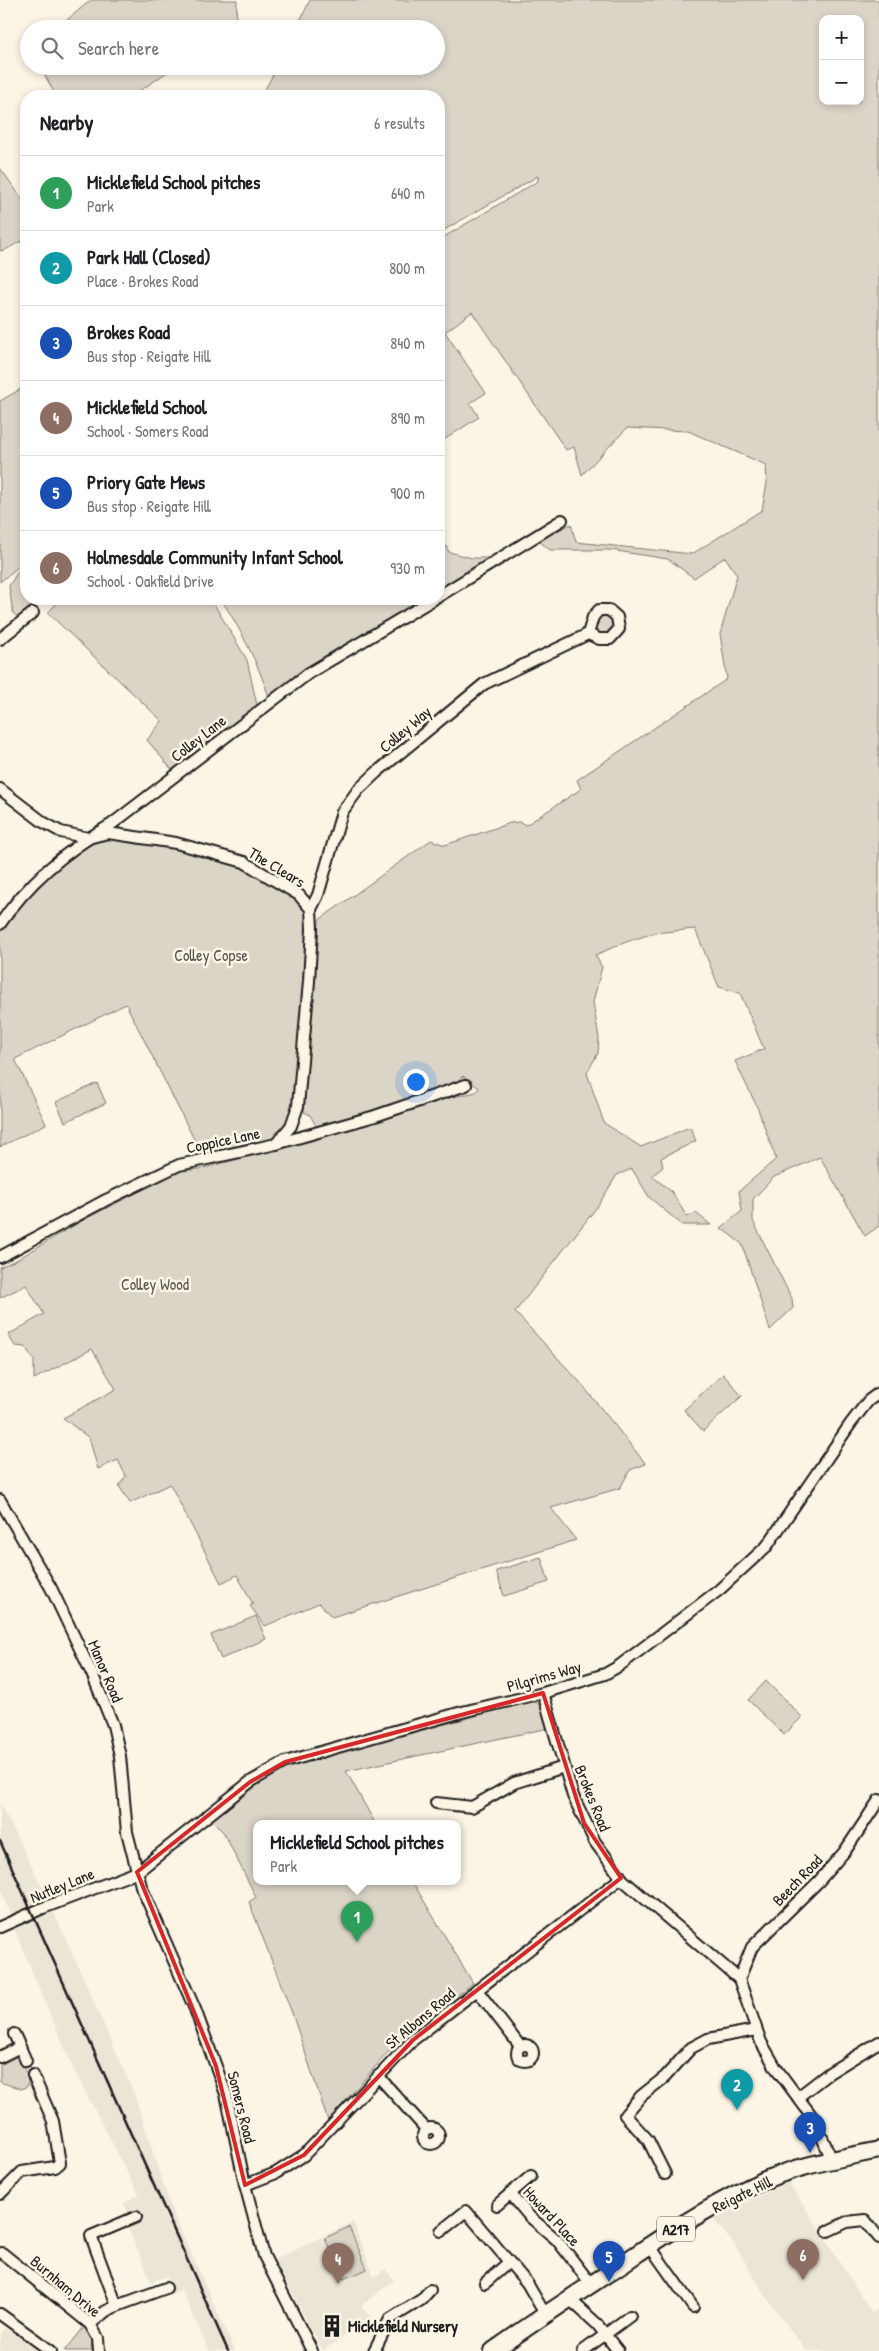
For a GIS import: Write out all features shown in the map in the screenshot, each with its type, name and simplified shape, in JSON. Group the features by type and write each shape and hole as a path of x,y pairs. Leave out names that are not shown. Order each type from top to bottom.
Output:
{"main road":[{"name":"Reigate Hill","path":"493,2351 649,2245 697,2216 766,2180 832,2160 879,2150"}],"street":[{"path":"445,592 562,520"},
{"name":"Colley Lane","path":"0,924 32,884 55,863 88,838 112,824 309,673 424,605"},
{"path":"0,639 33,613"},
{"name":"Colley Way","path":"310,909 318,895 342,812 364,784 484,684 588,634"},
{"name":"The Clears","path":"0,789 43,822 61,832 88,838 108,833 176,843 244,862 299,895 310,909 312,929 309,981 298,1106 291,1126 276,1144"},
{"name":"Coppice Lane","path":"0,1257 106,1200 179,1165 276,1144 376,1116 466,1085"},
{"name":"Pilgrims Way","path":"137,1872 250,1782 285,1762 462,1712 543,1693 604,1674 619,1666 719,1590 767,1546 851,1423 868,1401 879,1393"},
{"name":"Manor Road","path":"0,1500 51,1588 93,1676 113,1725 120,1756 127,1832 137,1872"},
{"name":"Brokes Road","path":"543,1693 564,1767 584,1823 595,1842 621,1878 739,1979"},
{"path":"436,1803 472,1807 514,1783 564,1767"},
{"name":"Beech Road","path":"739,1979 752,1947 820,1881 844,1851 879,1800"},
{"name":"Nutley Lane","path":"0,1927 43,1908 137,1872"},
{"name":"Somers Road","path":"137,1872 226,2094 264,2256 312,2351"},
{"name":"St Albans Road","path":"246,2185 276,2173 304,2155 332,2128 413,2040 621,1878"},
{"path":"739,1979 756,2030 776,2068 822,2134 832,2160"},
{"path":"477,1990 520,2046"},
{"path":"665,2174 648,2140 625,2115 641,2096 665,2076 691,2048 714,2038 756,2030"},
{"path":"14,2034 26,2061"},
{"path":"798,2097 829,2073 879,2042"},
{"path":"0,2056 20,2047"},
{"path":"0,2194 22,2172 56,2167 60,2163 53,2121 33,2075"},
{"path":"378,2076 426,2129"},
{"name":"Howard Place","path":"497,2205 531,2176"},
{"name":"Howard Place","path":"510,2193 530,2217 557,2240 591,2284"},
{"path":"441,2231 466,2211 531,2289 545,2314"},
{"path":"117,2306 91,2236 136,2217"},
{"path":"828,2231 847,2222 864,2220 879,2238"},
{"path":"649,2245 693,2307"},
{"name":"Burnham Drive","path":"2,2254 90,2324 96,2331 102,2350"},
{"path":"484,2283 509,2262"},
{"path":"90,2324 106,2311 166,2288"},
{"path":"374,2351 390,2319 421,2300 430,2290"},
{"path":"570,2297 606,2334 618,2351"},
{"path":"1,2316 51,2351"},
{"path":"582,2351 630,2316"}],"highlighted area":[{"path":"543,1693 584,1823 621,1878 413,2040 304,2155 245,2185 216,2066 137,1872 250,1782 285,1762"}],"shaded area":[{"path":"0,1803 48,1899 11,1915 0,1889"},
{"path":"54,1912 134,2093 171,2208 235,2351 209,2351 182,2290 172,2293 166,2276 150,2282 124,2219 128,2212 123,2203 139,2195 73,2068 14,1929"},
{"path":"789,2182 872,2313 879,2309 879,2351 806,2351 766,2297 734,2244 712,2218"},
{"path":"353,2222 374,2277 385,2269 394,2280 361,2306 370,2317 323,2351 274,2260"},
{"path":"5,2328 39,2351 0,2351 0,2334"}],"green space":[{"path":"91,0 237,0 236,20 67,20"},
{"name":"Colley Wood","path":"310,0 879,0 879,1226 865,1236 820,1157 774,1177 753,1199 753,1221 792,1299 793,1308 770,1330 742,1244 721,1228 742,1211 739,1191 776,1159 758,1109 735,1061 764,1049 740,993 719,987 695,929 654,933 595,955 602,967 593,1002 599,1038 598,1053 587,1073 604,1123 641,1147 690,1127 696,1141 661,1158 663,1167 652,1176 672,1192 687,1217 696,1213 711,1225 682,1225 649,1197 632,1169 617,1175 597,1207 515,1312 579,1381 646,1464 630,1470 620,1488 551,1508 576,1540 332,1617 319,1603 265,1626 250,1606 253,1604 237,1575 221,1583 170,1484 130,1503 119,1486 126,1476 118,1460 98,1469 89,1438 63,1418 116,1389 92,1349 34,1379 34,1360 25,1347 15,1346 8,1335 44,1314 26,1285 0,1298 0,1267 16,1260 85,1219 180,1171 200,1169 324,1137 431,1102 476,1092 479,1088 463,1076 453,1085 316,1126 310,1115 304,1112 319,920 431,840 445,845 510,823 519,822 526,825 581,789 577,780 727,679 720,634 737,575 725,557 694,578 668,559 610,550 550,550 538,540 571,524 576,542 692,554 762,510 767,483 766,465 688,431 627,428 582,475 574,447 566,450 472,312 445,332 445,236 538,181 538,176 445,230 445,90 264,90 273,75 445,75 445,20 300,20"},
{"path":"45,75 163,75 141,90 53,90"},
{"path":"0,168 20,196 20,242 0,251"},
{"path":"445,332 486,393 470,403 479,417 445,439"},
{"path":"20,389 20,565 0,582 0,401"},
{"path":"445,544 449,552 472,558 488,558 489,562 445,588"},
{"path":"20,570 20,605 38,605 19,619 13,613 9,586"},
{"path":"55,605 215,605 247,660 257,705 173,771 147,740 162,721 48,613"},
{"path":"225,605 416,605 327,656 269,697 248,646"},
{"path":"608,613 617,626 608,636 594,633 592,629 599,614"},
{"name":"Colley Copse","path":"108,833 244,862 311,909 298,1106 276,1144 205,1161 126,1004 15,1059 46,1124 0,1147 0,924 10,909 88,838"},
{"path":"97,1083 106,1103 65,1122 56,1102"},
{"path":"723,1374 742,1396 703,1431 684,1410"},
{"path":"541,1557 549,1582 504,1596 496,1571"},
{"path":"256,1616 266,1639 221,1659 211,1635"},
{"path":"766,1681 802,1717 784,1735 748,1700"},
{"path":"533,1701 543,1707 549,1728 346,1771 373,1820 253,1820 253,1885 414,1885 473,1983 396,2043 328,2121 292,2013 249,1902 256,1897 224,1833 212,1820 271,1775 301,1762"},
{"path":"16,2057 23,2066 28,2079 28,2086 21,2089 0,2082 0,2065"},
{"path":"349,2227 367,2269 343,2279 325,2238"},
{"path":"84,2327 92,2337 91,2351 65,2351"}],"railway":[{"path":"0,1841 228,2351"}],"place":[{"name":"Micklefield School pitches","path":"357,1942"},
{"name":"Park Hall (Closed)","path":"737,2110"},
{"name":"Brokes Road","path":"810,2153"},
{"name":"Holmesdale Community Infant School","path":"803,2280"},
{"name":"Priory Gate Mews","path":"609,2282"},
{"name":"Micklefield School","path":"338,2284"},
{"name":"Micklefield Nursery","path":"332,2326"}]}
